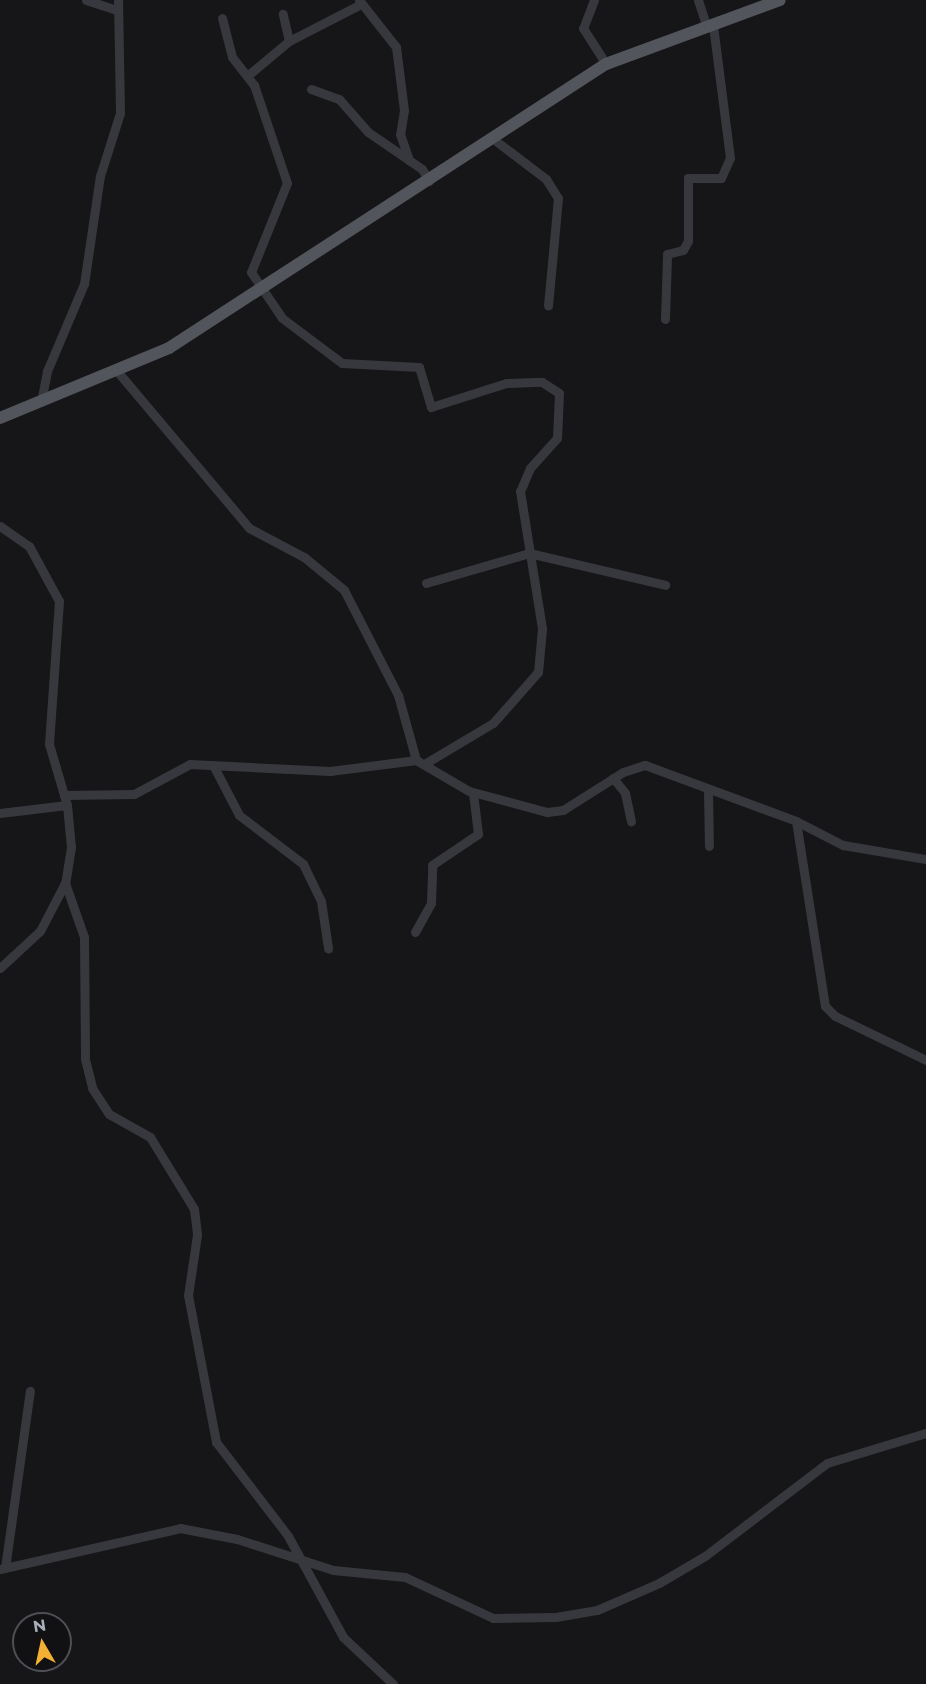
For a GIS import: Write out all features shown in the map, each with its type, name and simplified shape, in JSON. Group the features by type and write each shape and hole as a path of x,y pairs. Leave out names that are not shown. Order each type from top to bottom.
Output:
{"main road":[{"path":"0,418 169,348 259,286 429,181 606,64 780,0"}],"street":[{"path":"41,402 47,371 84,284 101,168 120,113 117,5 86,0"},
{"path":"602,0 593,3 584,28 606,64"},
{"path":"665,319 667,254 683,250 688,241 688,178 721,178 730,158 710,27 698,0"},
{"path":"247,76 289,41 360,2 396,47 404,110 400,134 409,160"},
{"path":"283,14 289,41"},
{"path":"64,795 134,794 182,766 213,765 330,771 421,761 493,723 538,672 542,629 520,491 561,425 559,393 552,385 506,383 431,407 419,367 334,360 282,318 251,273 254,259 287,183 247,76 232,57 222,18"},
{"path":"311,90 339,99 372,136 409,160 429,181"},
{"path":"492,138 546,179 558,198 548,306"},
{"path":"117,371 249,528 304,557 344,590 398,695 421,761 472,793 547,812 576,803 614,778 645,765 708,791 796,821 843,845 926,859"},
{"path":"0,526 29,546 59,601 49,744 67,805 70,847 65,883 40,930 0,968"},
{"path":"426,583 529,553 665,585"},
{"path":"213,765 239,815 303,864 321,901 328,948"},
{"path":"614,778 625,793 631,821"},
{"path":"708,791 709,846"},
{"path":"415,932 431,903 432,865 478,834 472,793"},
{"path":"0,813 67,805"},
{"path":"796,821 825,1006 835,1016 926,1060"},
{"path":"65,883 84,937 85,1059 92,1088 109,1114 150,1137 194,1209 197,1235 188,1295 212,1429 236,1473 288,1536 297,1558 343,1636 393,1684"},
{"path":"30,1391 3,1568 180,1528 297,1558 333,1570 405,1577 493,1618 597,1610 705,1556 827,1463 926,1433"}]}
